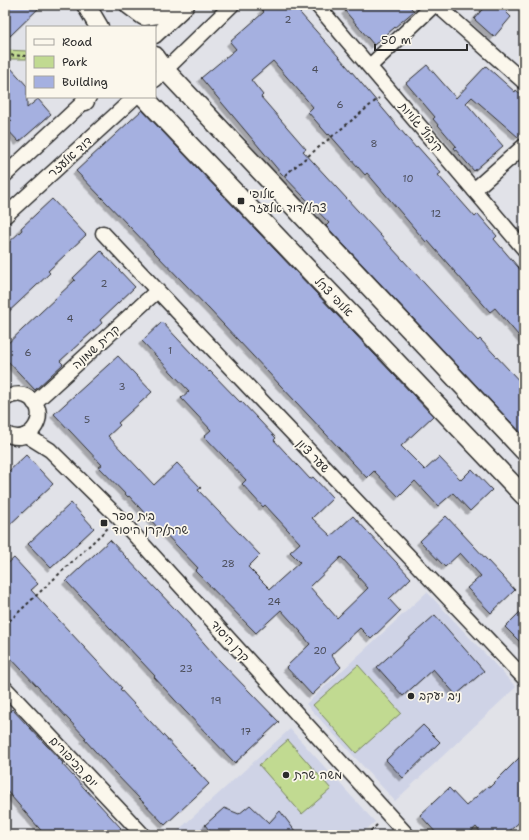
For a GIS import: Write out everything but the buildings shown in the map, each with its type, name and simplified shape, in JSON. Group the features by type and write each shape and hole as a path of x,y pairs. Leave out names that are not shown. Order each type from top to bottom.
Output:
{"main road":[{"path":"123,5 135,26"},
{"path":"129,5 144,16 166,14 184,5"},
{"path":"156,60 160,75 273,185 524,451"},
{"name":"אלופי צהל","path":"145,98 524,496"}],"street":[{"path":"156,35 189,5"},
{"path":"160,75 232,5"},
{"name":"קיבוץ גלויות","path":"317,5 524,249"},
{"path":"370,66 435,5 524,82"},
{"path":"5,175 87,98"},
{"name":"דוד אלעזר","path":"5,216 134,98"},
{"path":"474,190 524,146"},
{"name":"שער ציון","path":"103,233 524,678"},
{"name":"קרית שמונה","path":"34,403 157,291"},
{"path":"5,433 14,437 31,431 38,421 39,414 38,408 29,398 16,394 6,396"},
{"name":"קרן היסוד","path":"31,431 119,518 407,835"},
{"name":"יום הכיפורים","path":"5,688 143,835"}],"path":[{"path":"5,55 26,56"},
{"path":"273,185 390,90"},
{"path":"5,625 119,518"},
{"path":"366,835 388,815"}],"shaded area":[{"name":"ניב יעקב","path":"427,592 516,687 395,801 306,704"},
{"name":"משה שרת","path":"290,729 375,822 360,835 173,835"}],"green space":[{"path":"5,50 26,51 26,59 5,59"},
{"path":"358,665 401,713 356,753 313,705"},
{"path":"288,740 331,789 302,814 259,765"}],"place":[{"name":"אלופי צהל/דוד אלעזר","path":"241,201"},
{"name":"בית ספר שרת/קרן היסוד","path":"104,523"},
{"name":"ניב יעקב","path":"411,696"},
{"name":"משה שרת","path":"286,775"}]}
